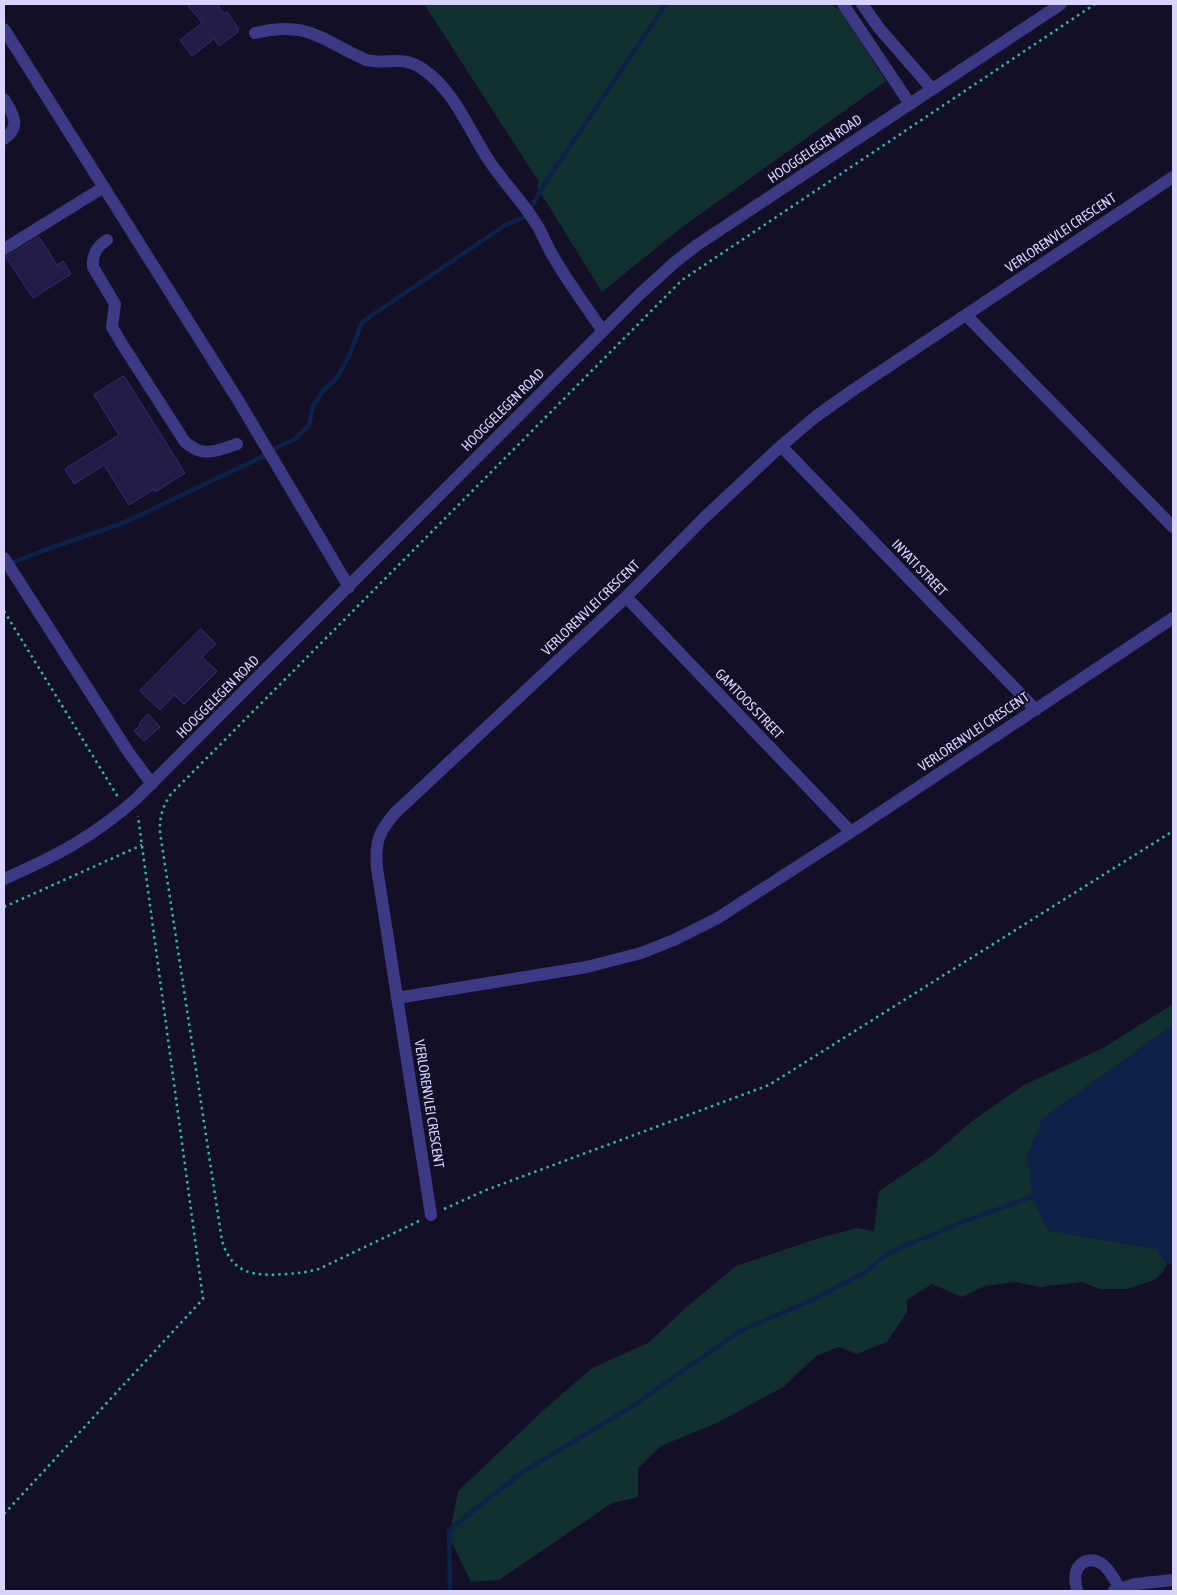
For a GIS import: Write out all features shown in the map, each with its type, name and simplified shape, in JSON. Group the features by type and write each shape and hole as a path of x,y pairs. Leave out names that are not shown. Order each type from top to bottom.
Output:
{"street":[{"path":"843,4 910,104"},
{"path":"862,4 879,28 932,89"},
{"name":"HOOGGELEGEN ROAD","path":"4,878 50,859 75,845 97,831 136,799 603,331 647,288 697,245 1061,4"},
{"path":"255,33 270,29 296,28 322,37 366,60 403,60 423,69 441,84 490,162 536,223 570,284 603,331"},
{"path":"4,29 238,400 349,587"},
{"path":"4,99 12,112 15,123 10,134 4,139"},
{"name":"VERLORENVLEI CRESCENT","path":"431,1215 376,868 377,839 383,827 395,813 626,597 705,517 815,417 1173,177"},
{"path":"4,248 104,187"},
{"path":"107,240 97,248 93,267 115,304 112,328 185,442 195,449 207,452 237,444"},
{"path":"966,314 1173,527"},
{"name":"INYATI STREET","path":"781,446 1036,710"},
{"path":"4,558 129,753 152,784"},
{"name":"GAMTOOS STREET","path":"626,597 851,832"},
{"name":"VERLORENVLEI CRESCENT","path":"397,998 587,967 641,953 716,920 1173,618"},
{"path":"1077,1591 1076,1573 1079,1566 1092,1560 1100,1562 1107,1568 1117,1590 1135,1584 1173,1580"}],"path":[{"path":"1095,4 682,280 165,802 159,822 160,832 222,1241 230,1259 245,1271 262,1276 314,1270 486,1190 769,1085 1173,830"},
{"path":"4,610 125,808"},
{"path":"4,1514 203,1299 136,799"},
{"path":"4,907 142,845"}],"green space":[{"path":"424,4 830,4 840,10 886,81 681,228 602,292 537,187 539,182"},
{"path":"1173,1004 1173,1025 1042,1119 1048,1230 1157,1249 1167,1264 1155,1280 1127,1289 1099,1289 1082,1282 1040,1287 1015,1282 985,1286 962,1297 932,1284 907,1300 907,1312 887,1342 857,1354 839,1347 816,1356 783,1387 719,1422 661,1446 638,1468 638,1497 612,1503 499,1580 471,1582 449,1537 458,1491 546,1408 592,1368 648,1343 689,1305 736,1266 819,1238 857,1228 874,1231 879,1191 933,1155 972,1121 1024,1085 1103,1048"}],"water":[{"path":"1173,1025 1173,1264 1167,1264 1157,1249 1048,1230 1032,1197 1027,1156 1042,1119"}],"building":[{"path":"187,4 217,4 224,14 227,12 239,29 237,30 238,32 219,46 214,39 192,56 180,40 202,23"},
{"path":"39,237 57,265 63,261 71,274 33,298 6,257"},
{"path":"124,376 185,473 155,492 154,489 129,505 104,465 74,484 65,469 119,435 94,395"},
{"path":"201,629 216,644 202,657 217,671 184,704 174,695 160,710 140,691"},
{"path":"148,714 160,727 144,741 134,731"}],"waterway":[{"path":"532,206 545,183 666,4"},
{"path":"274,449 295,439 309,425 313,406 323,391 337,378 349,356 362,322 507,224 526,217"},
{"path":"14,562 123,523 264,456"},
{"path":"450,1591 449,1530 521,1473 631,1407 740,1331 814,1299 869,1270 883,1257 904,1246 970,1219 1032,1197"}]}
